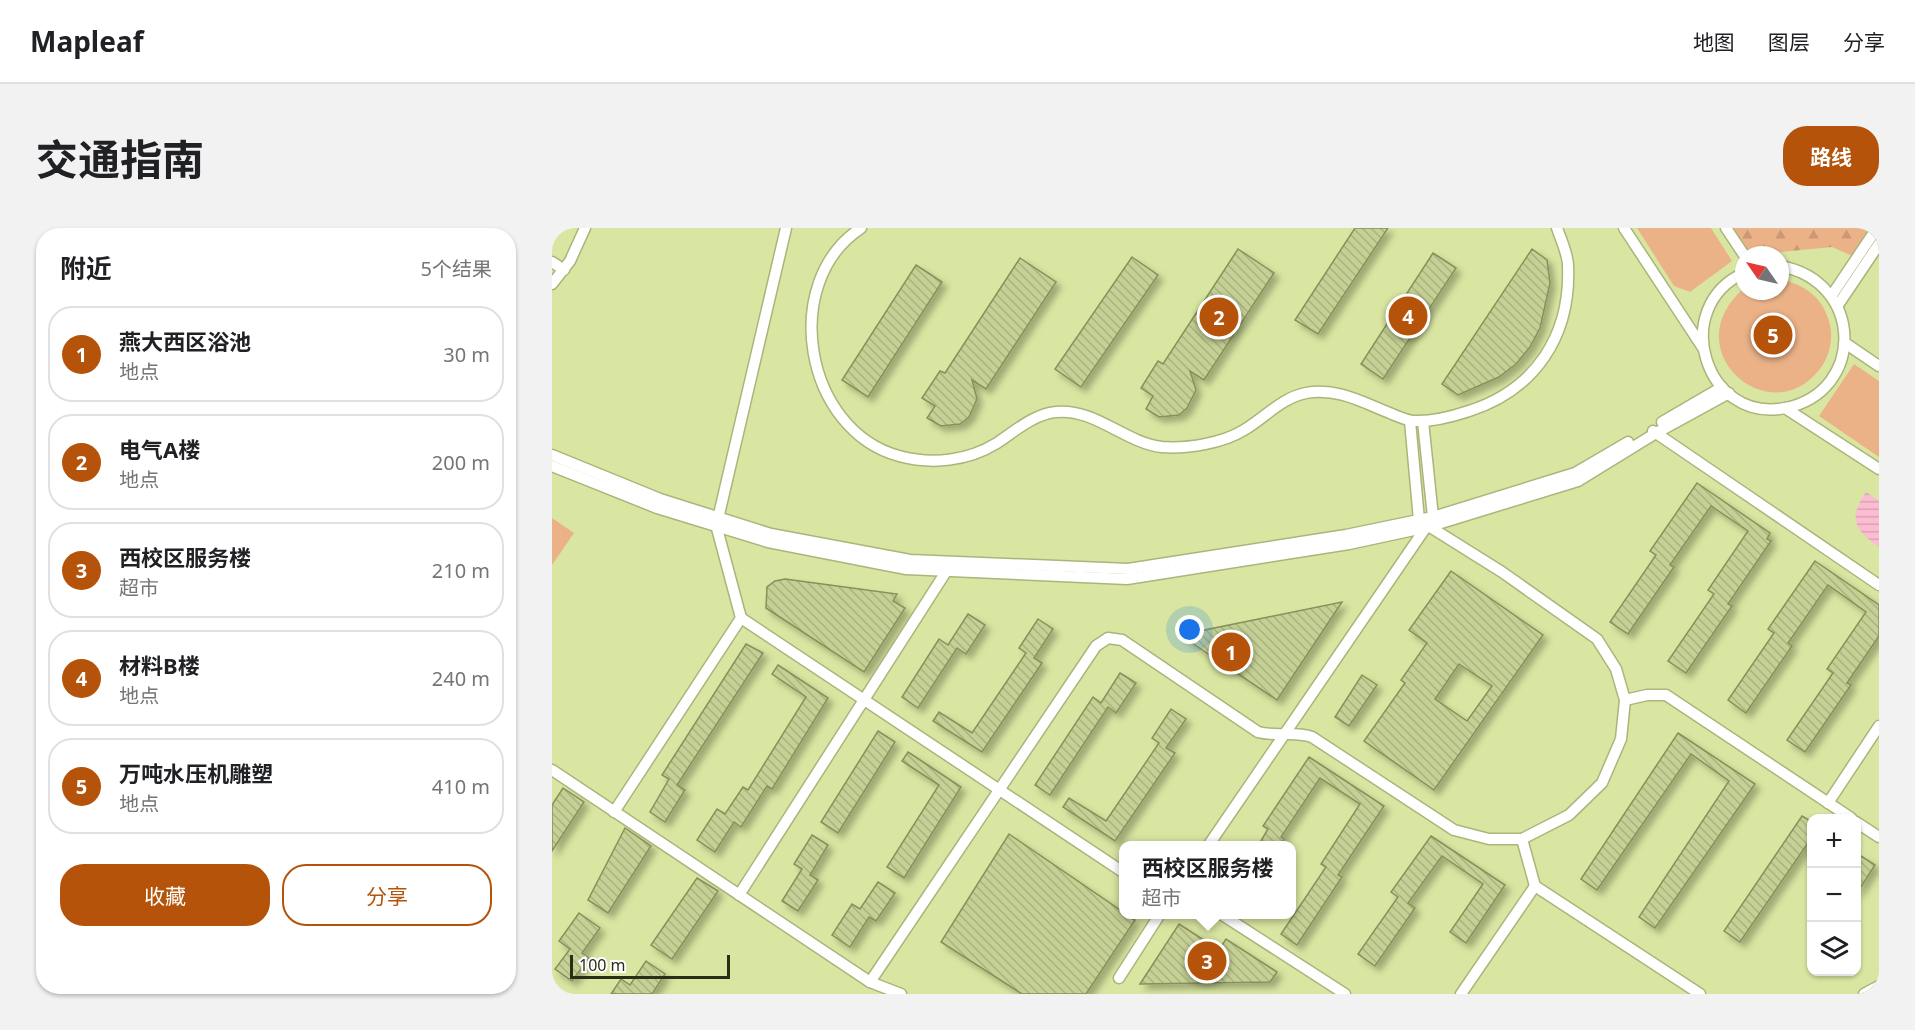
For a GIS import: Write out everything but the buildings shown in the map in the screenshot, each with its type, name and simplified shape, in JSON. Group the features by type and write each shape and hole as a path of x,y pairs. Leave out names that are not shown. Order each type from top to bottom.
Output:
{"street":[{"path":"552,284 570,261 585,228"},
{"path":"786,228 716,519 741,618 1119,869"},
{"path":"861,228 852,234 834,256 821,280 813,308 811,332 820,383 833,408 851,428 896,455 925,461 958,459 994,445 1030,420 1056,412 1084,415 1121,433 1161,447 1202,445 1242,432 1288,398 1331,390 1410,421 1455,416 1494,403 1529,378 1555,342 1565,306 1568,264 1557,228"},
{"path":"1624,228 1703,348"},
{"path":"1726,228 1738,246"},
{"path":"1832,295 1877,228"},
{"path":"1838,305 1879,244"},
{"path":"552,262 564,270"},
{"path":"1735,279 1719,291 1708,308 1703,327 1703,348 1709,369 1725,390 1746,404 1765,408 1785,408 1807,400 1826,386 1839,366 1845,343 1844,324 1832,295 1816,279 1797,269 1789,268"},
{"path":"1845,343 1879,366"},
{"path":"552,456 716,519 771,534 949,567 1128,569 1427,522 1575,473 1725,390"},
{"path":"1785,408 1879,469"},
{"path":"870,982 1096,646 1108,638 1122,640 1258,732 1269,735 1300,733 1312,737 1454,830 1490,839 1522,839 1569,815 1602,783 1621,739 1625,700 1616,669 1598,639 1427,522 1410,421"},
{"path":"1211,841 1427,522 1423,421"},
{"path":"1653,431 1879,585"},
{"path":"552,466 657,508 716,519"},
{"path":"739,895 949,567"},
{"path":"614,812 741,618"},
{"path":"1625,700 1647,695 1666,695 1844,814"},
{"path":"1828,803 1879,726"},
{"path":"552,770 870,982 901,994"},
{"path":"1861,825 1879,837"},
{"path":"1522,839 1535,886 1700,994"},
{"path":"1461,994 1535,886"},
{"path":"1119,978 1158,919"},
{"path":"1227,919 1345,994"},
{"path":"1864,994 1879,986"}],"shaded area":[{"path":"552,228 1879,228 1879,994 552,994"},
{"path":"1866,492 1879,501 1879,547 1864,535 1856,523 1857,509"}],"green space":[{"path":"1637,228 1711,228 1732,261 1690,292 1674,286"},
{"path":"1726,228 1877,228 1857,258 1832,247 1789,251 1789,246 1741,246"},
{"path":"1789,282 1804,288 1817,298 1829,321 1831,340 1826,358 1820,369 1799,387 1777,392 1755,388 1737,376 1724,358 1719,336 1725,312 1735,299 1789,300"},
{"path":"1854,364 1879,381 1879,457 1819,416"},
{"path":"552,518 574,533 552,565"}],"place":[{"name":"材料B楼","path":"1408,316"},
{"name":"电气A楼","path":"1219,317"},
{"name":"万吨水压机雕塑","path":"1773,335"},
{"name":"燕大西区浴池","path":"1231,652"},
{"name":"西校区服务楼","path":"1207,961"}]}
